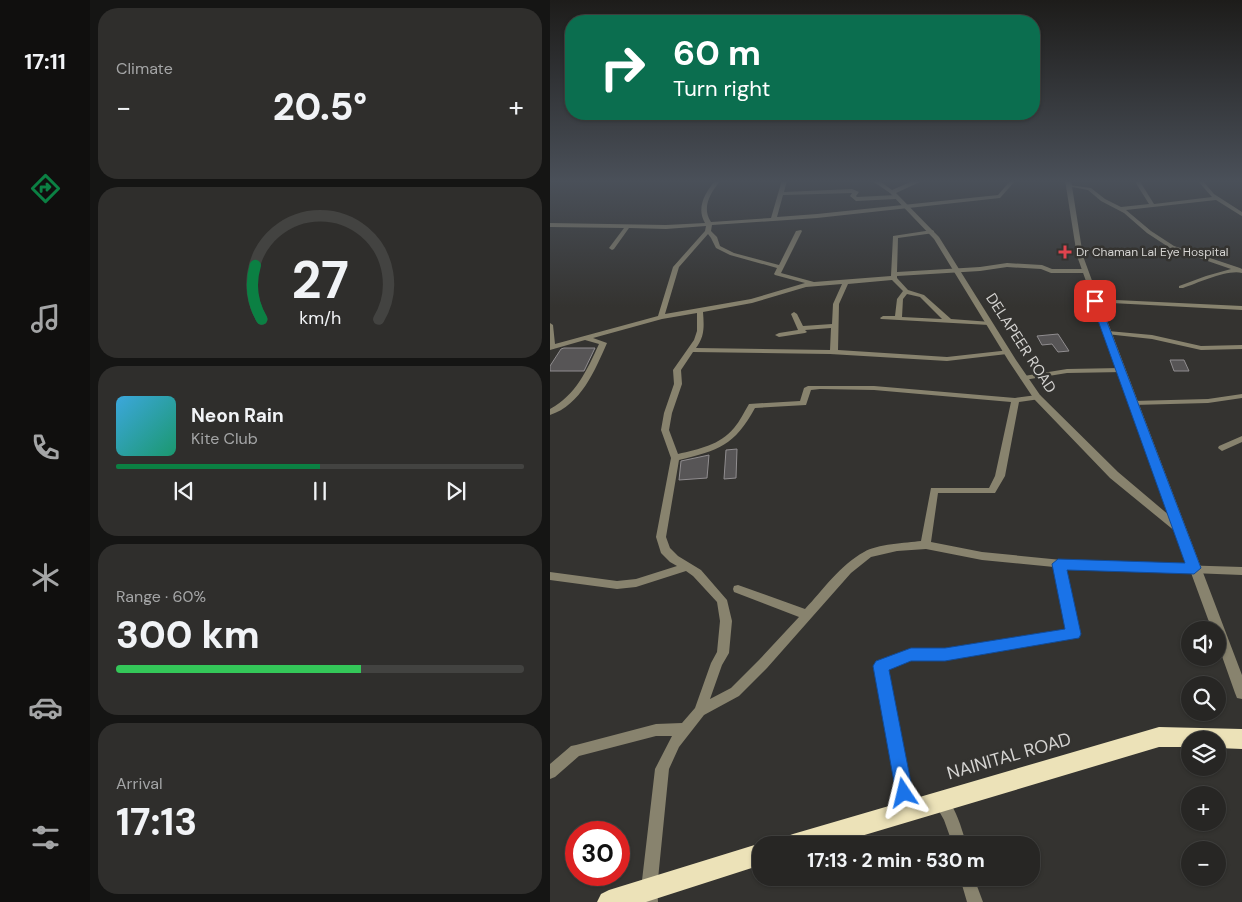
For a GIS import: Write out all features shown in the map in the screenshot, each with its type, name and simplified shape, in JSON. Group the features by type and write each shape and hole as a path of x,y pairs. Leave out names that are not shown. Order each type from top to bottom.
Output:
{"highway":[{"name":"NAINITAL ROAD","path":"823,836 1158,737 1242,739"},
{"path":"609,902 650,895 752,857"}],"street":[{"path":"706,222 722,250 780,267"},
{"path":"550,225 709,228 747,222"},
{"name":"DELAPEER ROAD","path":"922,222 932,232 958,271 1007,352 1037,397 1114,475 1180,530"},
{"path":"1074,222 1080,256 1095,301 1242,693"},
{"path":"1137,222 1172,247 1240,269"},
{"path":"612,248 627,226"},
{"path":"661,317 676,267 709,228"},
{"path":"799,231 776,274 813,284"},
{"path":"932,232 895,237 894,276 906,291 922,296 949,321"},
{"path":"550,325 551,348 661,317 752,301 813,284 1007,265 1042,268 1052,271 1085,271"},
{"path":"1181,287 1208,277 1240,269"},
{"path":"834,352 838,298 842,296 846,281"},
{"path":"898,318 900,299 906,291"},
{"path":"1095,301 1242,308"},
{"path":"700,311 701,331 677,370 678,384 668,413 665,430 675,458 661,537 665,550 686,567 697,573 722,600 726,621 723,653 716,663 700,712"},
{"path":"779,335 803,332 794,314"},
{"path":"883,318 989,323"},
{"path":"800,328 835,326"},
{"path":"1108,334 1152,337 1201,348 1222,349 1242,347"},
{"path":"550,412 566,402 587,379 603,343 584,338"},
{"path":"691,350 834,352 947,359 1007,352"},
{"path":"1024,378 1068,371 1121,370"},
{"path":"675,458 720,446 740,428 752,406 803,403 808,388 874,388 1015,400 1037,397"},
{"path":"1133,404 1208,401 1242,396"},
{"path":"926,544 934,490 992,491 1000,476 1015,400"},
{"path":"1222,448 1242,439"},
{"path":"650,895 662,769 674,743 700,712 735,692 763,664 847,570 868,554 897,547 926,544 982,556 1058,564 1242,571"},
{"path":"908,811 881,666 911,654 945,654 1074,634 1058,564"},
{"path":"550,576 617,585 636,583 686,567"},
{"path":"738,589 807,615"},
{"path":"550,772 576,751 656,730 686,729"},
{"path":"940,801 950,816 957,836"},
{"path":"969,886 975,902"}],"building":[{"path":"1058,334 1069,351 1058,352 1052,344 1042,345 1037,336"},
{"path":"595,348 584,371 550,371 550,366 561,349"},
{"path":"1170,360 1184,360 1189,371 1174,371"},
{"path":"737,449 736,478 724,479 726,450"},
{"path":"709,455 707,478 679,480 681,461"}],"place":[{"name":"Dr Chaman Lal Eye Hospital","path":"1065,252"}],"route":[{"path":"904,793 881,666 911,654 945,654 1074,634 1058,564 1194,568 1095,301"}]}
